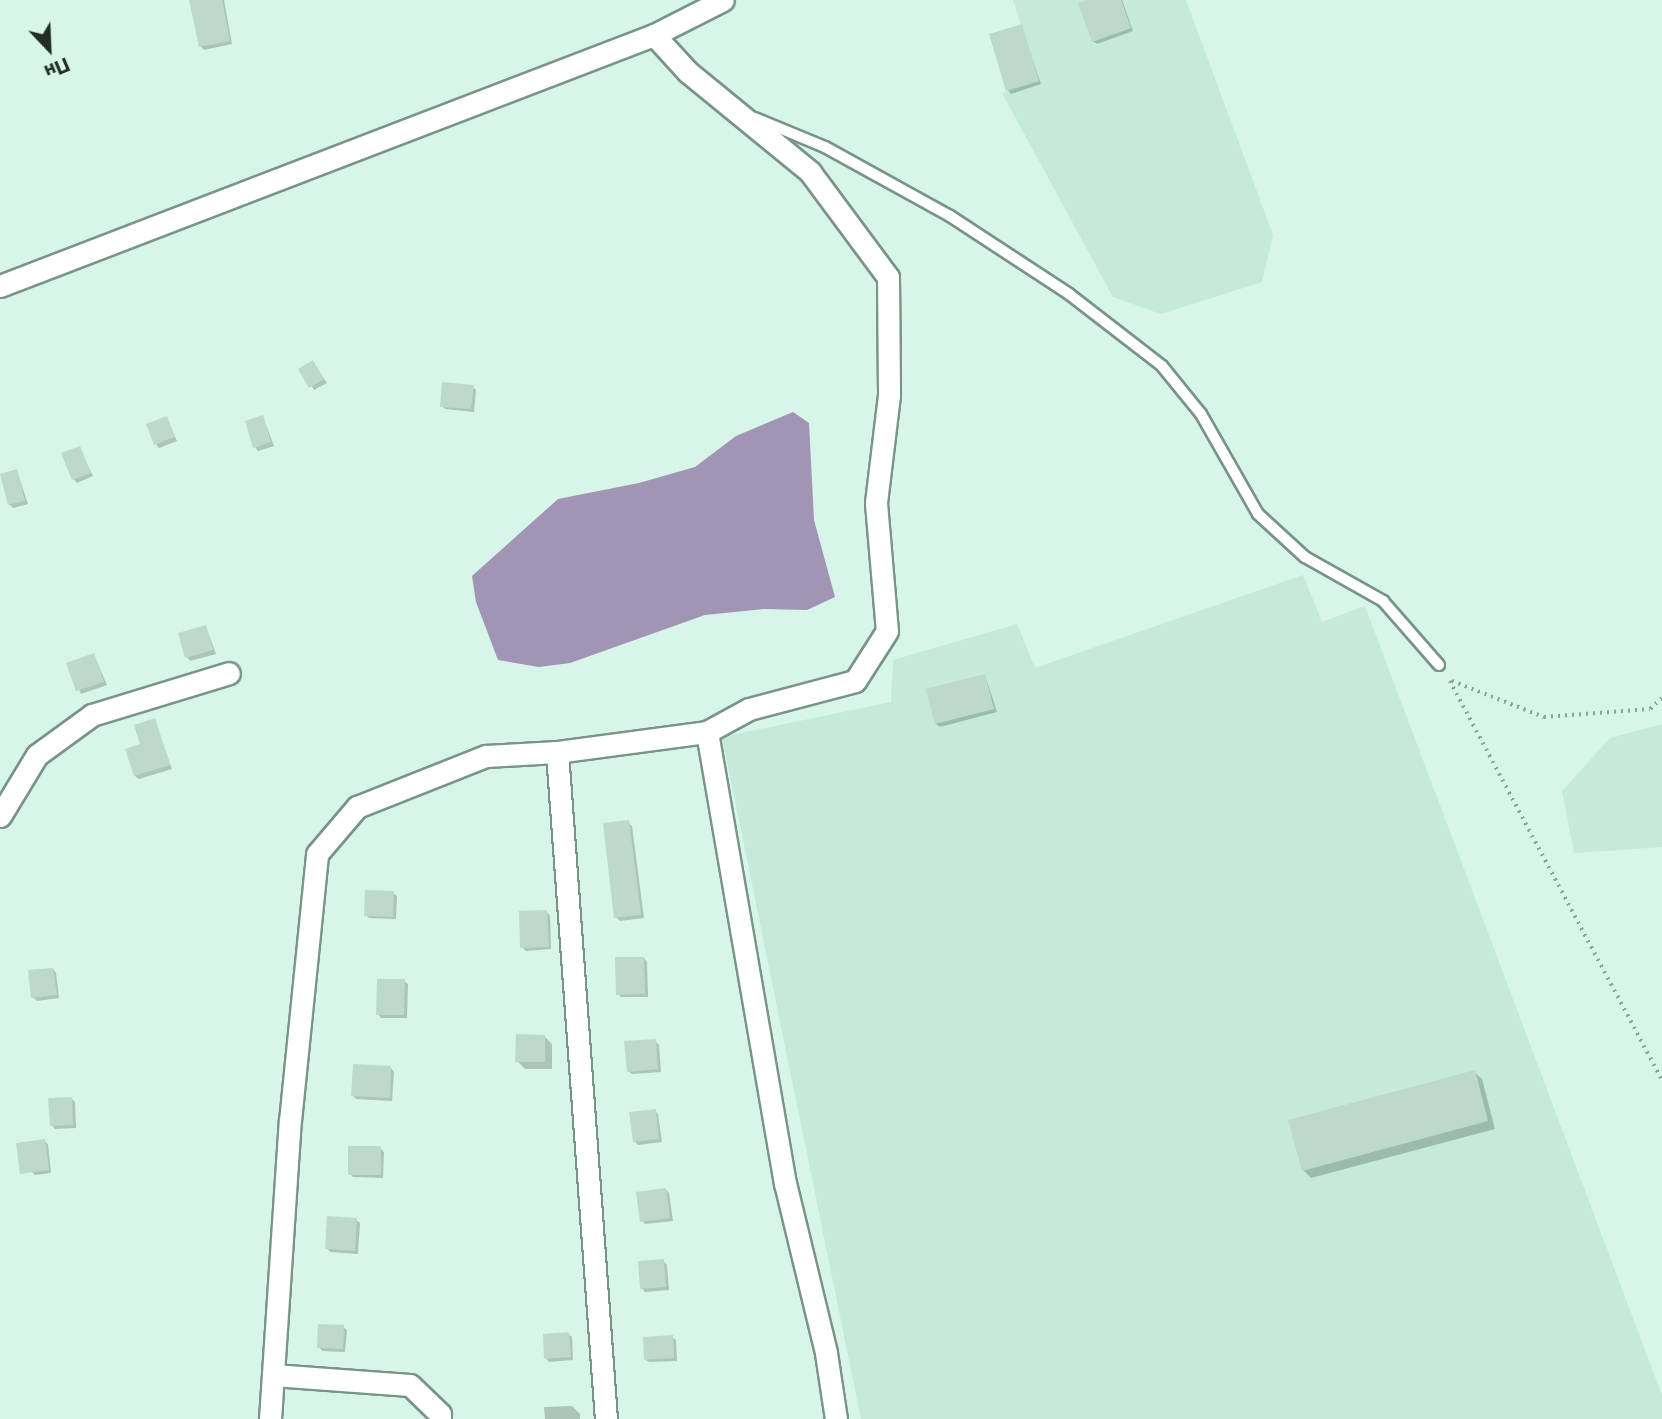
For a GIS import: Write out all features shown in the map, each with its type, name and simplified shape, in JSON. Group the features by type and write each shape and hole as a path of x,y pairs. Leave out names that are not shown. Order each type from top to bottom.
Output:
{"street":[{"path":"0,286 654,35 723,0"},
{"path":"270,1419 290,1121 317,854 357,807 486,756 557,752 707,732 749,709 855,681 887,631 876,503 889,396 888,278 810,172 688,72 654,35"},
{"path":"0,816 37,755 92,715 229,673"},
{"path":"707,732 785,1183 826,1353 836,1419"},
{"path":"557,752 606,1419"},
{"path":"273,1375 410,1385 440,1414 440,1419"}],"lane":[{"path":"734,109 825,147 950,216 1069,294 1162,366 1201,414 1258,514 1305,557 1383,601 1439,665"}],"path":[{"path":"1439,665 1450,681 1662,1080"},
{"path":"1450,681 1545,717 1650,709 1662,698"}],"shaded area":[{"path":"1013,0 1186,0 1273,235 1262,282 1161,314 1113,297 1002,93 1039,81"},
{"path":"793,412 809,423 814,520 835,597 807,610 764,609 705,615 570,663 539,667 498,660 476,602 472,576 558,499 639,483 695,467 736,436"},
{"path":"1303,575 1322,622 1365,606 1662,1395 1662,1419 861,1419 722,737 891,702 893,660 1017,624 1035,668"},
{"path":"1662,724 1662,847 1574,853 1562,791 1610,738"}],"building":[{"path":"189,0 222,0 230,41 199,47"},
{"path":"1088,0 1121,0 1131,28 1092,42 1078,3"},
{"path":"1022,24 1039,81 1006,91 989,34"},
{"path":"313,360 324,379 309,388 298,369"},
{"path":"442,382 474,385 471,409 440,407"},
{"path":"263,415 271,442 253,448 245,421"},
{"path":"167,416 175,437 154,445 146,424"},
{"path":"80,446 91,473 72,480 61,453"},
{"path":"17,469 25,501 8,505 0,474"},
{"path":"206,625 213,650 185,658 178,633"},
{"path":"94,653 104,682 76,691 66,663"},
{"path":"985,674 994,709 935,724 926,689"},
{"path":"155,718 170,765 134,776 125,749 140,744 134,725"},
{"path":"629,820 641,915 614,918 603,823"},
{"path":"365,890 394,891 393,917 364,916"},
{"path":"547,910 549,947 520,948 519,911"},
{"path":"615,957 644,957 645,994 616,995"},
{"path":"53,968 57,995 31,998 28,970"},
{"path":"377,979 405,979 404,1015 376,1015"},
{"path":"516,1034 545,1035 545,1062 515,1062"},
{"path":"656,1039 658,1069 627,1072 624,1041"},
{"path":"353,1064 391,1066 390,1098 351,1096"},
{"path":"1475,1070 1488,1121 1302,1171 1288,1120"},
{"path":"72,1097 73,1125 50,1126 48,1098"},
{"path":"656,1109 659,1139 633,1142 629,1112"},
{"path":"45,1139 49,1170 20,1174 16,1143"},
{"path":"348,1146 381,1146 381,1175 348,1175"},
{"path":"666,1188 670,1218 640,1222 636,1192"},
{"path":"327,1216 357,1218 355,1251 325,1249"},
{"path":"664,1259 666,1287 640,1289 638,1261"},
{"path":"318,1324 344,1325 343,1349 317,1348"},
{"path":"569,1332 571,1357 544,1359 543,1334"},
{"path":"673,1335 674,1358 644,1360 643,1337"}]}
